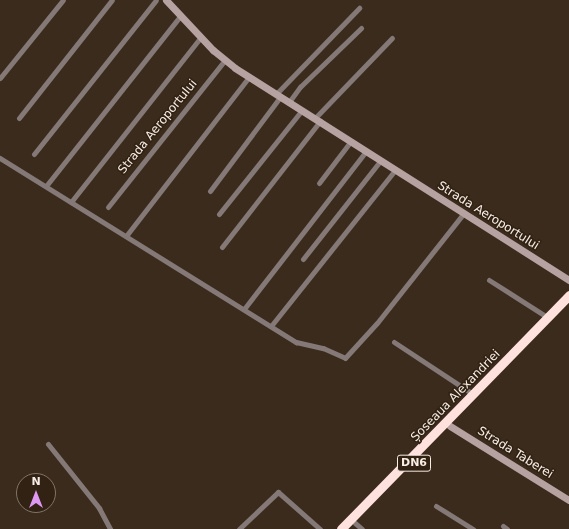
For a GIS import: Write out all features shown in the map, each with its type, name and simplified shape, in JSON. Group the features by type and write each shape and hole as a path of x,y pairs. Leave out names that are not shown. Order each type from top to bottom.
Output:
{"highway":[{"name":"Șoseaua Alexandriei","path":"341,529 569,295"},
{"name":"Șoseaua Alexandriei","path":"355,527 569,302"}],"street":[{"path":"0,78 63,0"},
{"path":"19,118 112,0"},
{"path":"34,154 156,0"},
{"name":"Strada Aeroportului","path":"166,0 225,60 249,78 290,102 569,280"},
{"path":"210,190 278,95 359,8"},
{"path":"46,186 181,15"},
{"path":"290,102 300,87 361,28"},
{"path":"71,202 201,37"},
{"path":"222,246 318,120 392,38"},
{"name":"Strada Aeroportului","path":"108,207 225,60"},
{"path":"126,236 249,78"},
{"path":"219,214 302,110"},
{"path":"319,183 351,141"},
{"path":"244,309 366,151"},
{"path":"0,158 296,342 347,358 464,213"},
{"path":"303,259 381,160"},
{"path":"271,326 395,170"},
{"path":"489,280 547,318"},
{"path":"394,342 474,394"},
{"name":"Strada Taberei","path":"450,426 569,500"},
{"path":"48,444 99,508 110,529"},
{"path":"239,529 278,492 320,529"},
{"path":"436,506 473,529"}]}
